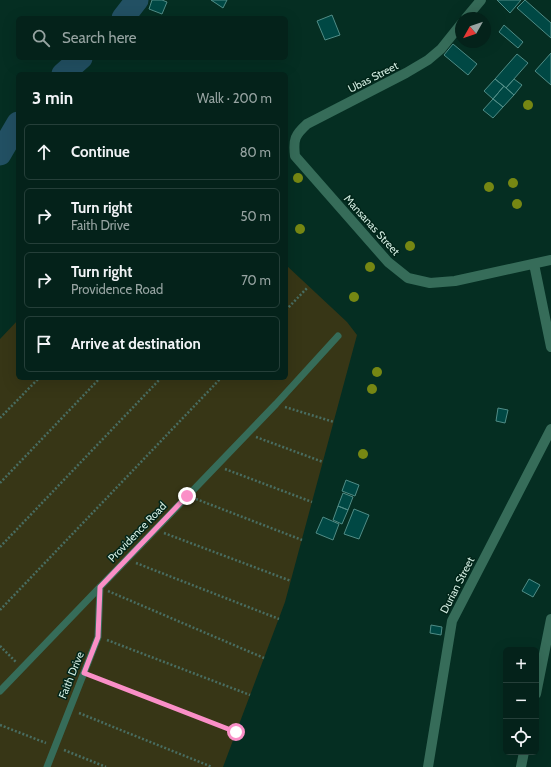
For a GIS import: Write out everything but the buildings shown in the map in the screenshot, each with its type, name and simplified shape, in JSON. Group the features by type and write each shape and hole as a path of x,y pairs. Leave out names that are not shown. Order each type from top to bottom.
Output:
{"street":[{"path":"471,12 481,0"},
{"name":"Ubas Street","path":"293,145 297,133 307,124 406,73 428,60 441,49 455,32"},
{"name":"Mansanas Street","path":"293,145 295,156 388,262 408,278 430,283 455,281 551,260"},
{"path":"534,264 551,346"},
{"name":"Durian Street","path":"428,767 452,621 551,429"},
{"path":"538,683 551,619"},
{"path":"522,767 524,755"}],"lane":[{"name":"Providence Road","path":"0,690 276,404 338,336"},
{"name":"Faith Drive","path":"47,767 98,637 100,587"}],"path":[{"path":"288,308 308,287"},
{"path":"0,418 36,380"},
{"path":"0,483 98,380"},
{"path":"0,547 159,380"},
{"path":"0,610 219,380"},
{"path":"276,404 334,422"},
{"path":"248,433 323,462"},
{"path":"216,466 312,502"},
{"path":"187,496 302,540"},
{"path":"155,529 291,581"},
{"path":"127,559 279,619"},
{"path":"100,587 264,658"},
{"path":"98,637 250,696"},
{"path":"0,646 22,667"},
{"path":"84,673 236,732"},
{"path":"70,709 212,767"}],"shaded area":[{"path":"288,267 347,322 357,335 285,602 223,767 0,767 0,339 16,322 16,380 288,380"}],"waterway":[{"path":"125,16 137,0"},
{"path":"65,72 79,60"},
{"path":"0,154 16,126"}],"route":[{"path":"187,496 100,587 98,637 84,673 236,732"}]}
